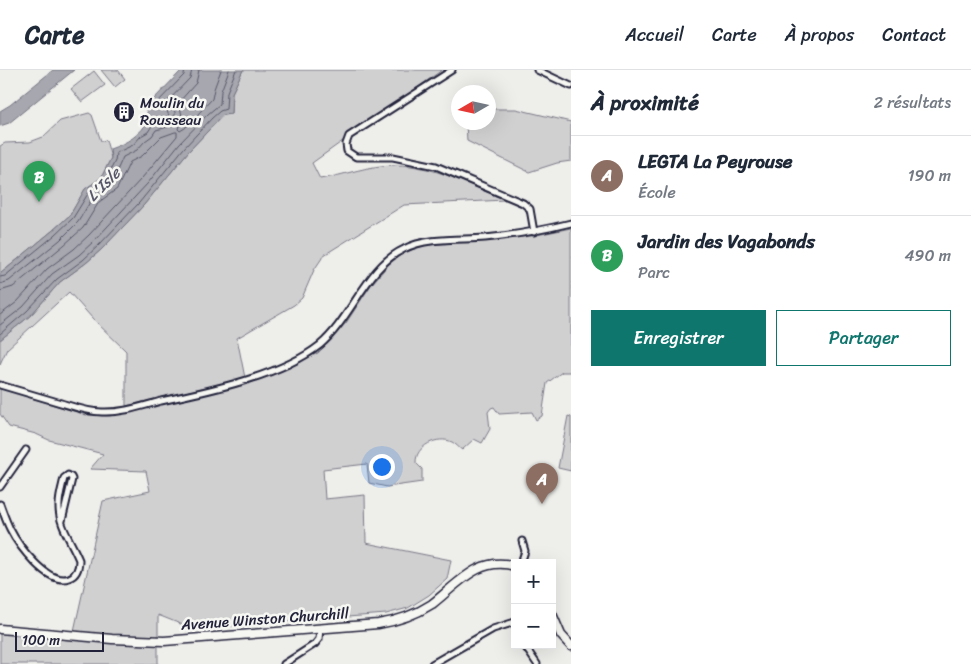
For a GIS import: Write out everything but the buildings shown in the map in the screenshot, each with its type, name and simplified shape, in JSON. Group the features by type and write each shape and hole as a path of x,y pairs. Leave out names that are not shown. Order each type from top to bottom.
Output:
{"main road":[{"name":"Avenue Winston Churchill","path":"0,629 150,641 378,624 403,619 416,614 432,604 475,570 494,564 511,566"},
{"path":"556,623 561,635 571,646"}],"street":[{"path":"452,70 349,136 346,144 347,151 356,156 392,157 436,166 523,202 530,209 534,232"},
{"path":"537,70 571,86"},
{"path":"0,385 85,410 115,412 191,395 259,376 294,360 320,345 342,321 367,284 386,261 403,249 424,242 488,238 534,232 571,223"},
{"path":"0,487 26,450"},
{"path":"0,504 10,530 29,557 54,577 63,579 73,576 78,570 79,560 62,521 59,510 64,478 68,475 72,479 62,521"},
{"path":"522,541 525,551 522,559"},
{"path":"434,663 493,629 511,623"},
{"path":"284,664 315,644 319,639 320,629"},
{"path":"527,649 537,664"}],"shaded area":[{"path":"101,70 118,70 125,79 115,87"},
{"path":"243,70 442,70 312,163 320,179 385,165 424,168 465,182 505,200 404,205 324,255 314,270 302,298 294,305 237,338 245,378 126,406 126,351 69,292 7,349 0,364 0,340 31,315 60,282 102,249 143,206 188,152 223,115 231,114 232,93"},
{"path":"94,71 105,85 82,102 71,89"},
{"path":"496,109 516,109 571,122 571,161 557,163 529,172 467,141 466,130 496,130"},
{"path":"89,113 92,115 101,141 106,140 111,158 101,178 85,189 70,215 0,274 0,146 5,143 30,142 43,137 60,121"},
{"path":"571,228 571,372 562,372 547,383 542,416 536,420 532,412 499,414 494,407 491,408 488,412 490,429 482,443 474,439 462,450 452,442 440,440 423,447 419,452 416,463 422,469 422,482 387,487 369,483 367,464 323,469 325,499 365,495 366,543 451,560 447,579 429,595 408,608 386,614 193,629 158,615 158,664 0,664 0,633 72,640 103,501 150,491 146,471 90,469 103,454 9,427 0,414 0,388 86,415 110,416 258,380 318,353 346,323 371,285 389,264 405,252 426,245 532,236"},
{"path":"568,416 571,417 571,471 558,468"}],"water":[{"path":"53,70 74,70 9,123 0,126 0,111"},
{"name":"L'Isle","path":"182,70 243,70 232,93 231,114 223,115 188,152 143,206 102,249 60,282 31,315 0,340 0,274 70,215 85,189 101,178 111,158 110,149 128,141 142,130 149,119 146,110 152,101"}],"place":[{"name":"Moulin du Rousseau","path":"124,112"},
{"name":"Jardin des Vagabonds","path":"39,202"},
{"name":"LEGTA La Peyrouse","path":"542,504"}]}
